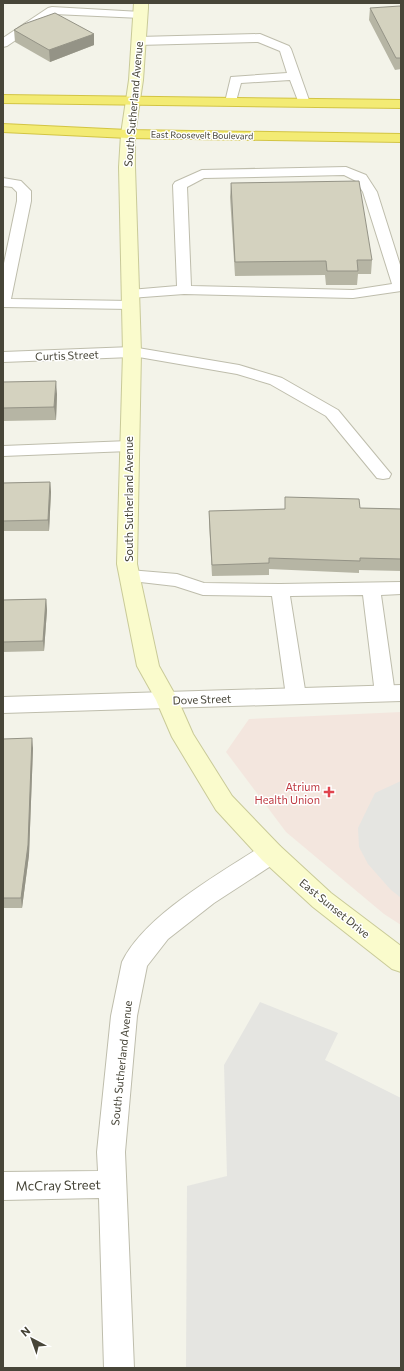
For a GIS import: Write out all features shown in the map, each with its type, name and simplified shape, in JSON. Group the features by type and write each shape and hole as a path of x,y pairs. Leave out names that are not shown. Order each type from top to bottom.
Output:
{"highway":[{"path":"3,99 401,104"},
{"name":"East Roosevelt Boulevard","path":"3,128 128,134 401,138"}],"street":[{"name":"South Sutherland Avenue","path":"119,1368 111,1152 124,1016 135,962 159,932 205,896 271,853 224,803 183,737 148,666 127,564 128,446 132,352 127,167 128,134 134,100 141,9"},
{"name":"Curtis Street","path":"3,357 132,352"},
{"name":"Dove Street","path":"3,705 393,694"},
{"name":"East Sunset Drive","path":"271,853 322,900 401,961"},
{"name":"McCray Street","path":"3,1186 112,1184"}],"lane":[{"path":"3,44 52,10 141,9"},
{"path":"138,41 260,38 285,49 304,103"},
{"path":"230,102 235,80 295,76"},
{"path":"3,182 16,184 24,191 24,201 3,303 130,300 184,290 353,294 401,287 370,192 361,178 346,171 202,174 180,185 184,290"},
{"path":"132,352 239,370 276,381 332,413 384,474"},
{"path":"3,451 128,446"},
{"path":"129,576 177,580 203,589 280,590 401,588"},
{"path":"371,589 393,694"},
{"path":"280,590 296,696"}],"shaded area":[{"name":"Atrium Health Union","path":"401,712 401,925 384,914 286,832 226,752 249,719"},
{"path":"401,781 401,898 390,889 368,864 359,847 358,828 375,793"},
{"path":"260,1002 338,1033 325,1060 401,1098 401,1368 186,1368 187,1186 227,1176 224,1065"}],"building":[{"path":"400,6 401,58 396,58 370,8"},
{"path":"55,13 94,34 49,50 14,30 24,24"},
{"path":"359,181 372,260 357,260 358,271 327,271 326,261 235,262 231,183"},
{"path":"56,381 54,407 3,408 3,382"},
{"path":"50,482 48,520 3,521 3,483"},
{"path":"285,497 359,499 360,508 401,509 401,559 360,558 360,561 269,558 269,563 212,565 209,511 285,509"},
{"path":"46,599 43,641 3,642 3,600"},
{"path":"32,738 28,845 21,898 3,898 3,739"}],"place":[{"name":"Atrium Health Union","path":"329,792"}]}
